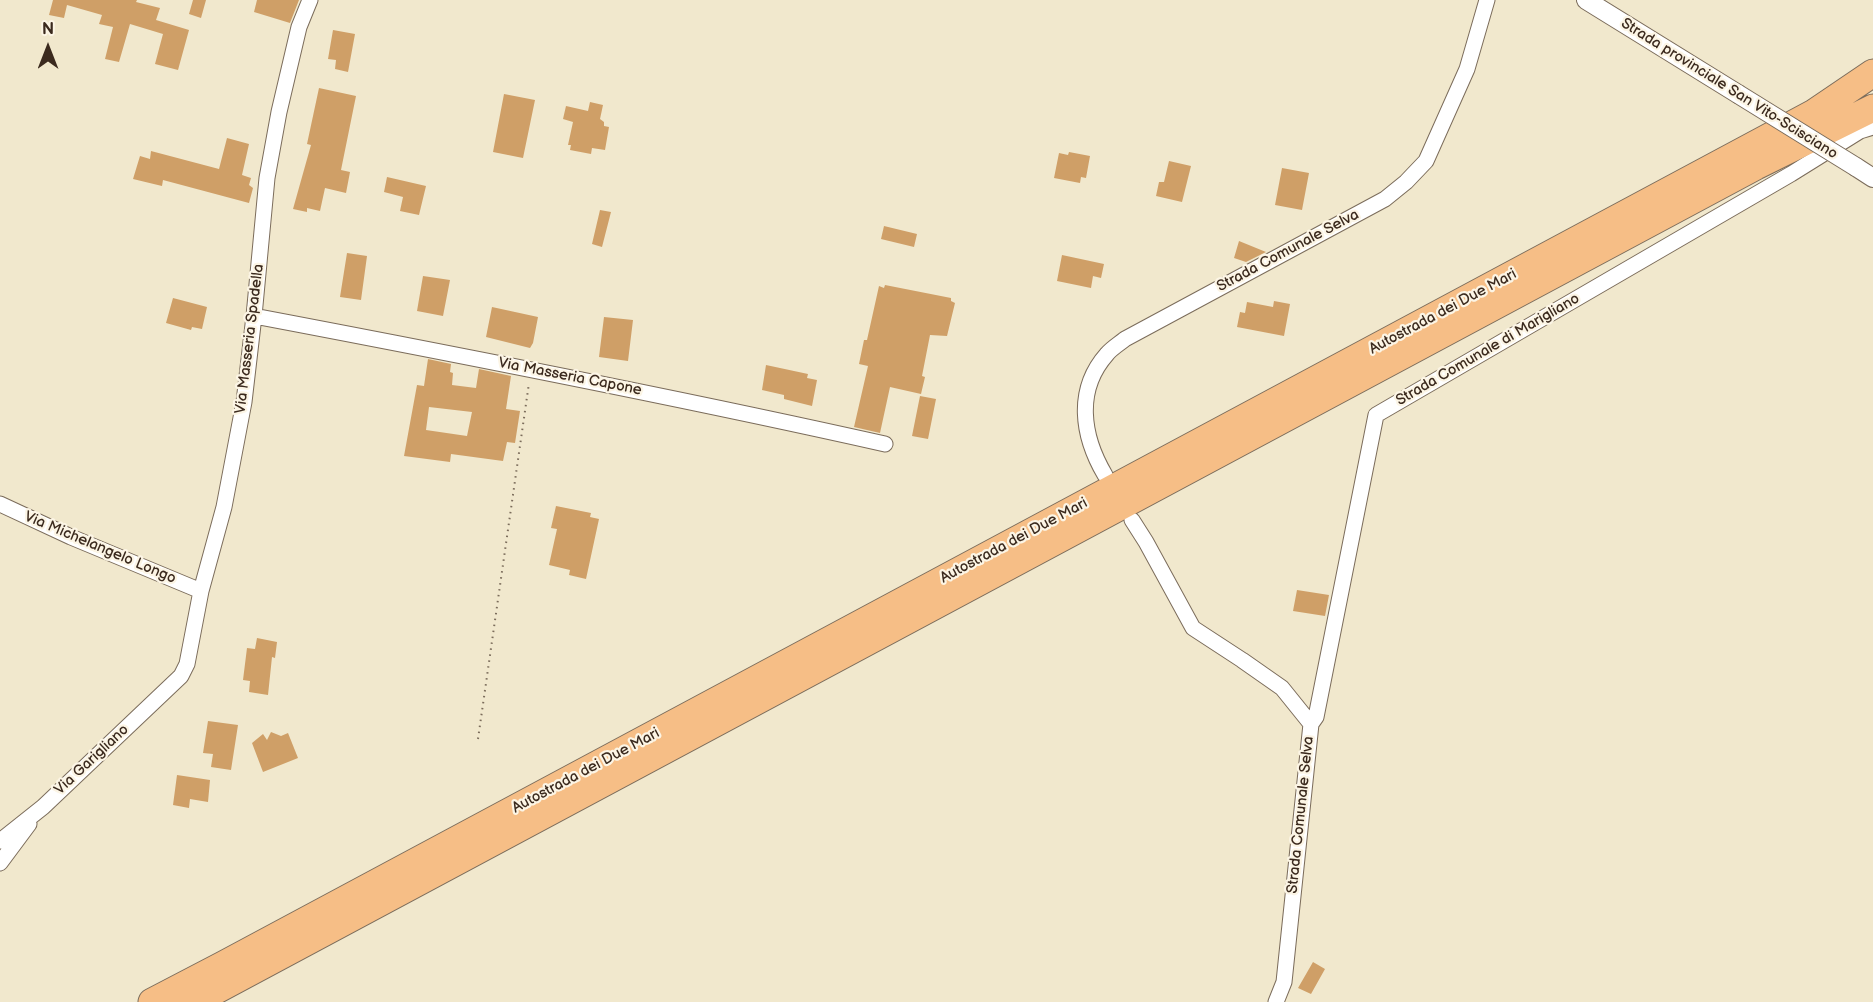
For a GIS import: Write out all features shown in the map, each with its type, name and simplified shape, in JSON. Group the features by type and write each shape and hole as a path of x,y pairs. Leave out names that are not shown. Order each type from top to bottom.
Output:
{"highway":[{"name":"Autostrada dei Due Mari","path":"152,1002 1794,124 1873,74"},
{"name":"Autostrada dei Due Mari","path":"194,1002 1746,172 1873,108"}],"street":[{"name":"Via Masseria Spadella","path":"181,676 187,664 201,591 224,507 244,402 267,178 279,112 299,27 310,0"},
{"name":"Strada Comunale Selva","path":"1105,475 1090,443 1085,417 1087,390 1094,373 1107,354 1125,339 1385,199 1406,182 1426,161 1463,80 1487,0"},
{"name":"Strada provinciale San Vito-Scisciano","path":"1586,0 1873,178"},
{"name":"Strada Comunale di Marigliano","path":"1311,724 1316,717 1376,416 1781,180 1860,131 1873,127"},
{"name":"Via Masseria Capone","path":"254,316 740,411 885,444"},
{"name":"Via Michelangelo Longo","path":"0,504 201,591"},
{"name":"Strada Comunale Selva","path":"1132,520 1193,628 1282,688 1311,724 1284,982 1276,1002"},
{"name":"Via Garigliano","path":"0,841 43,807 181,676"},
{"path":"0,863 43,807"}],"path":[{"path":"478,740 531,369"}],"building":[{"path":"53,0 137,0 136,2 160,8 156,20 189,30 178,70 155,64 163,34 130,24 119,62 105,59 113,27 99,24 102,15 67,5 64,18 49,15"},
{"path":"193,0 206,0 201,18 189,14"},
{"path":"257,0 299,0 290,23 254,12"},
{"path":"333,30 355,34 348,72 335,69 336,60 328,59"},
{"path":"319,88 356,96 341,170 350,172 346,193 325,188 320,211 307,208 307,212 293,209 311,145 307,144"},
{"path":"504,94 535,100 523,158 493,152"},
{"path":"590,102 603,105 600,119 604,122 604,126 609,127 605,150 592,148 591,154 570,150 571,145 568,145 573,122 563,119 566,106 588,111"},
{"path":"227,138 249,144 242,175 251,178 249,185 253,188 249,203 163,180 162,186 133,179 140,156 150,159 151,151 219,169"},
{"path":"1069,152 1090,156 1086,178 1081,177 1080,183 1054,178 1059,153 1068,155"},
{"path":"1169,161 1191,166 1182,202 1156,196 1159,182 1164,182"},
{"path":"1282,168 1309,173 1302,210 1275,205"},
{"path":"387,177 426,186 419,215 400,211 403,197 384,192"},
{"path":"600,210 611,212 602,247 592,244"},
{"path":"884,226 917,234 914,247 881,239"},
{"path":"1239,241 1266,252 1246,262 1234,258"},
{"path":"347,253 367,256 361,300 340,297"},
{"path":"1062,255 1104,264 1101,278 1093,276 1091,288 1057,281"},
{"path":"423,276 450,280 443,316 417,311"},
{"path":"885,285 951,298 951,301 955,303 947,336 930,335 921,394 890,387 880,433 854,427 868,366 859,364 864,340 867,340 879,286 884,288"},
{"path":"173,298 207,307 202,329 192,327 191,330 166,323"},
{"path":"1274,301 1290,304 1284,336 1237,327 1240,312 1245,313 1247,302 1273,307"},
{"path":"492,307 538,317 530,348 486,337"},
{"path":"604,317 633,320 628,361 599,357"},
{"path":"428,359 451,364 452,385 476,388 479,369 511,376 506,409 520,411 515,443 507,442 503,461 451,454 450,462 404,456 417,385 424,386","holes":["429,407 472,412 467,436 426,430"]},
{"path":"766,365 808,374 807,378 817,380 812,406 784,399 784,395 762,390"},
{"path":"920,396 936,399 928,439 912,436"},
{"path":"556,506 591,513 590,517 599,519 586,579 569,575 570,570 549,565 557,529 551,528"},
{"path":"1297,590 1329,595 1325,616 1293,611"},
{"path":"257,638 277,642 275,658 272,657 268,695 249,692 250,681 243,680 247,648 255,649"},
{"path":"208,721 238,725 231,770 211,767 213,754 203,753"},
{"path":"271,732 281,736 288,733 298,758 263,772 252,743 263,734 267,740"},
{"path":"177,775 210,780 208,802 190,799 189,808 173,805"},
{"path":"1313,962 1325,969 1311,994 1298,988"}]}
